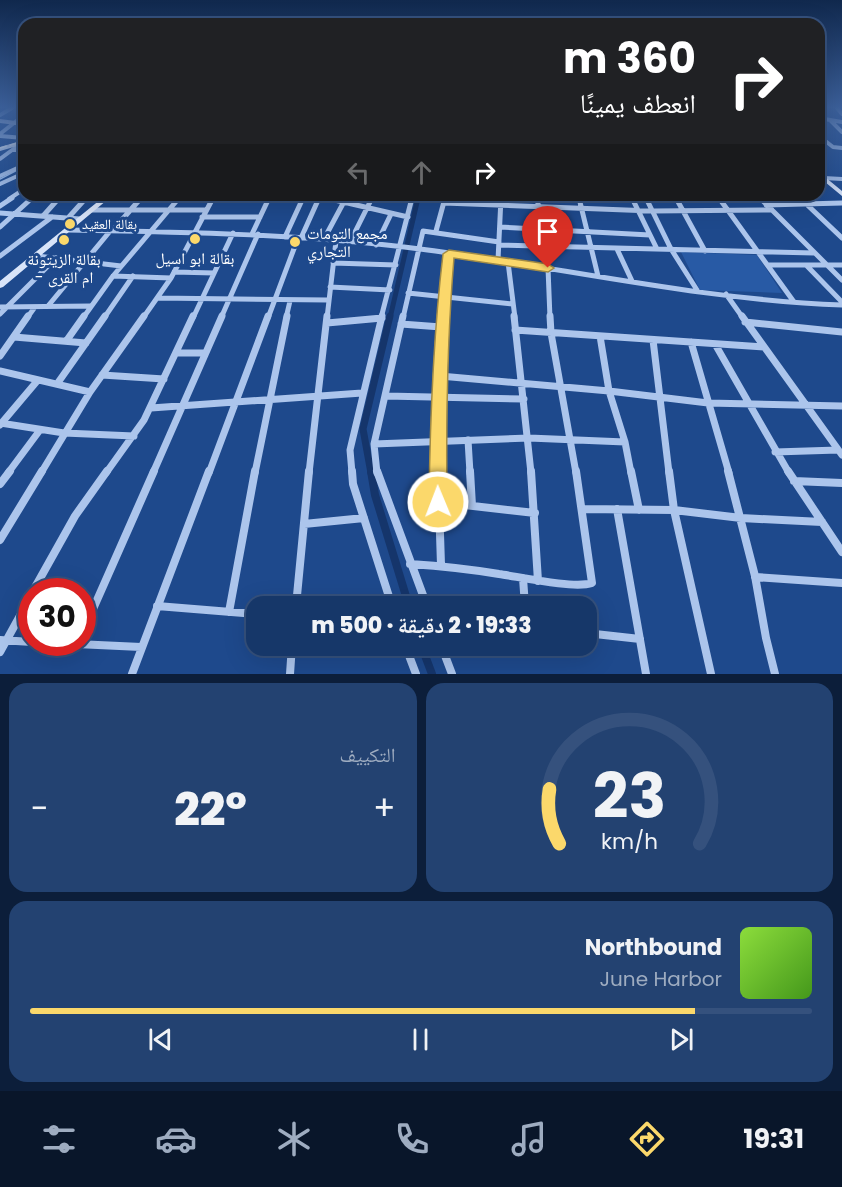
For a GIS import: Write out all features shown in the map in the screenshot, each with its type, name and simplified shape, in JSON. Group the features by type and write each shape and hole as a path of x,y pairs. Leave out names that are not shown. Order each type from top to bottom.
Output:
{"street":[{"path":"0,149 18,143"},
{"path":"827,143 833,147 842,148"},
{"path":"0,159 18,146"},
{"path":"12,150 18,150"},
{"path":"0,176 18,168"},
{"path":"0,184 18,175"},
{"path":"825,177 842,179"},
{"path":"825,179 842,194"},
{"path":"0,206 18,193"},
{"path":"0,227 29,201"},
{"path":"44,216 57,201"},
{"path":"68,218 83,201"},
{"path":"0,285 4,277 37,256 103,201"},
{"path":"48,306 83,261 138,201"},
{"path":"67,340 113,276 176,201"},
{"path":"0,540 90,392 158,298 211,201"},
{"path":"96,602 229,300 267,201"},
{"path":"285,237 301,201"},
{"path":"132,674 274,301 315,201"},
{"path":"340,201 408,217"},
{"path":"350,242 370,201"},
{"path":"389,596 350,468 352,432 412,201"},
{"path":"498,260 501,201"},
{"path":"538,201 546,248"},
{"path":"579,201 598,276"},
{"path":"634,201 657,249"},
{"path":"648,201 671,249 697,290"},
{"path":"677,201 705,251"},
{"path":"721,201 794,302"},
{"path":"762,201 842,280"},
{"path":"803,201 842,238"},
{"path":"324,240 344,202"},
{"path":"436,231 444,203 652,211 772,210"},
{"path":"766,205 842,203"},
{"path":"92,210 205,210"},
{"path":"0,213 81,219"},
{"path":"376,245 391,214"},
{"path":"0,256 52,217"},
{"path":"202,217 260,217"},
{"path":"500,227 650,235"},
{"path":"67,230 233,233 350,242 498,260 726,294 794,302 842,304"},
{"path":"423,596 377,472 374,444 417,249 423,231 436,231 499,244 546,248 814,253"},
{"path":"40,578 75,516 135,436 151,408 233,233"},
{"path":"297,596 317,396 336,241"},
{"path":"617,249 632,281"},
{"path":"441,565 438,502 438,398 441,327 449,254"},
{"path":"37,256 121,266"},
{"path":"0,314 3,307 56,258"},
{"path":"508,262 529,438 538,581"},
{"path":"333,263 396,265"},
{"path":"768,265 842,265"},
{"path":"807,266 842,304"},
{"path":"410,564 441,565 538,581 586,585 592,583 583,509 551,333 548,268"},
{"path":"113,276 214,273"},
{"path":"57,384 133,276"},
{"path":"330,287 390,290"},
{"path":"408,292 512,304"},
{"path":"726,294 840,453"},
{"path":"158,298 328,300"},
{"path":"229,612 268,400 290,301"},
{"path":"3,307 90,306"},
{"path":"0,356 35,307"},
{"path":"327,323 382,318"},
{"path":"746,322 842,332"},
{"path":"401,324 441,327"},
{"path":"515,330 764,347"},
{"path":"600,336 609,391 625,442 639,510"},
{"path":"14,337 86,343"},
{"path":"653,340 674,510 711,674"},
{"path":"691,342 741,518 755,577 764,638 775,674"},
{"path":"715,344 775,452 842,552"},
{"path":"177,353 205,353"},
{"path":"0,371 90,392"},
{"path":"102,375 164,379"},
{"path":"440,376 609,391 708,403 842,406"},
{"path":"0,424 38,380"},
{"path":"151,408 362,393"},
{"path":"386,396 524,399"},
{"path":"0,424 64,433 135,436"},
{"path":"0,484 40,430"},
{"path":"374,444 529,438 625,442"},
{"path":"468,440 472,506"},
{"path":"775,452 840,453"},
{"path":"794,481 842,483"},
{"path":"438,502 534,513"},
{"path":"583,509 674,510 741,518 822,522"},
{"path":"617,509 646,674"},
{"path":"304,524 364,518"},
{"path":"755,577 842,583"},
{"path":"523,578 524,596"},
{"path":"157,606 246,613"},
{"path":"0,652 3,640 18,615"},
{"path":"597,634 640,639"},
{"path":"3,640 18,641"},
{"path":"96,644 141,647"},
{"path":"290,674 291,656"},
{"path":"409,656 416,674"},
{"path":"445,656 452,674"}],"shaded area":[{"path":"681,252 757,255 782,293 700,290"}],"waterway":[{"path":"0,179 18,170"},
{"path":"390,318 417,201"},
{"path":"371,473 363,429 390,316"},
{"path":"371,471 375,495 406,596"},
{"path":"425,656 432,674"}],"railway":[{"path":"0,148 18,143"}],"place":[{"name":"بقالة العقيد","path":"70,224"},
{"name":"بقالة ابو اسيل","path":"195,239"},
{"name":"بقالة الزيتونة - ام القرى","path":"64,240"},
{"name":"مجمع التومات التجاري","path":"295,242"}],"route":[{"path":"438,502 437,441 441,327 449,254 548,268"}]}
